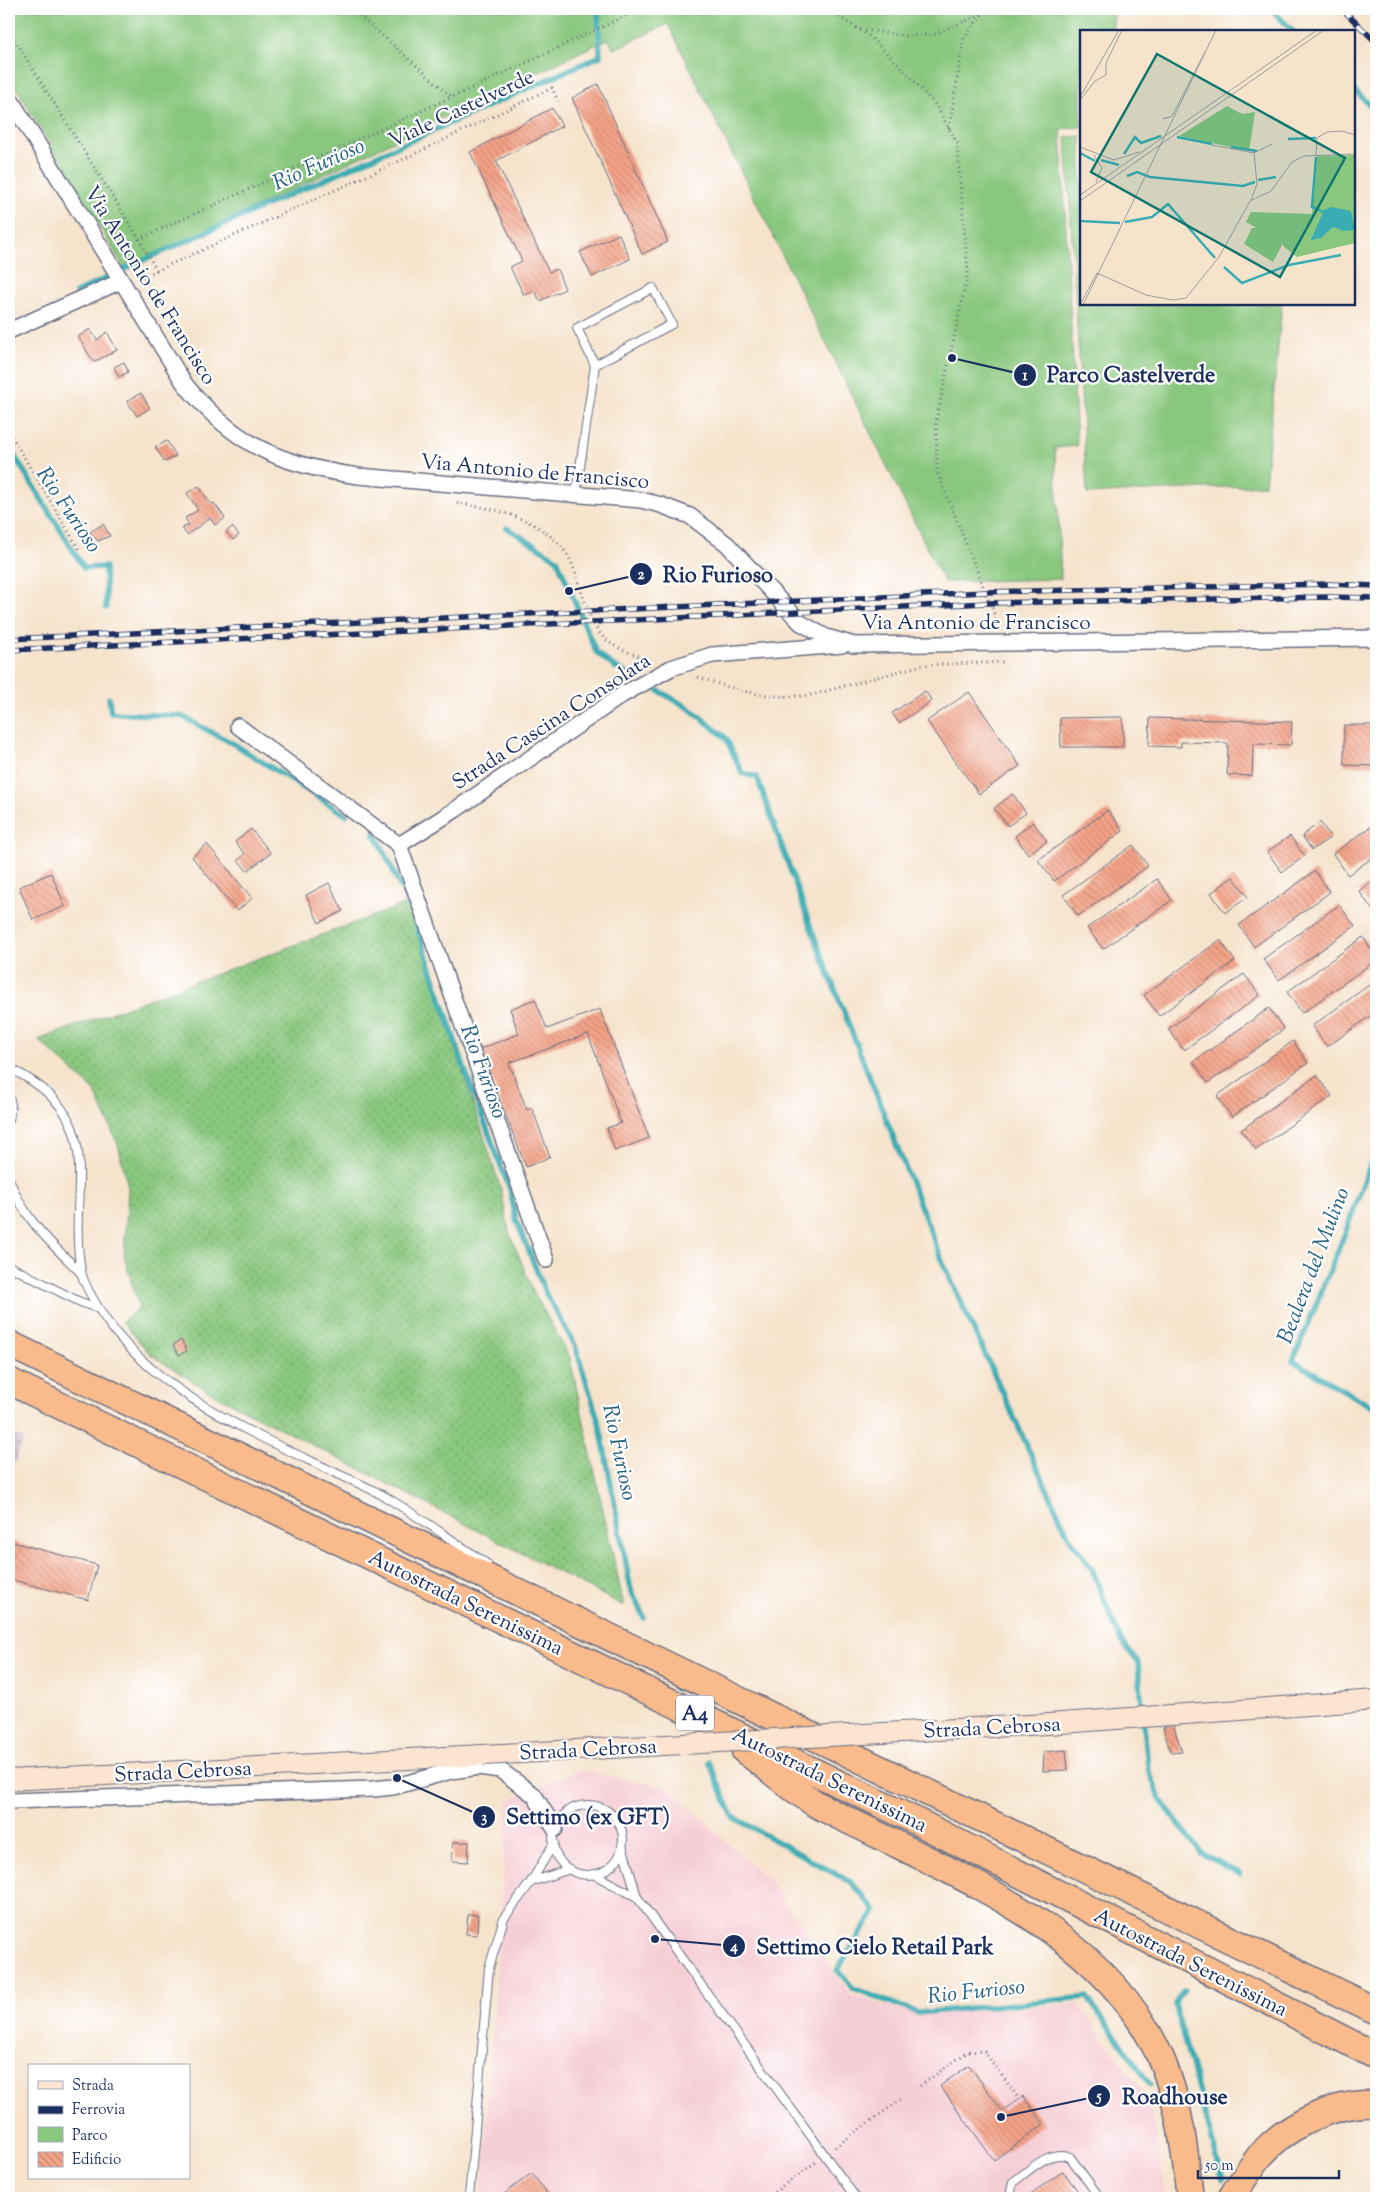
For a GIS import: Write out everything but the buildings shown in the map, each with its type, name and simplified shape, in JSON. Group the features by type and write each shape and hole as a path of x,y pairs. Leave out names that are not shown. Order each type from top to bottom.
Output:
{"highway":[{"name":"Autostrada Serenissima","path":"9,1344 1376,2011"},
{"name":"Autostrada Serenissima","path":"9,1381 918,1822 1376,2056"},
{"path":"697,1714 817,1804 984,1888 1030,1916 1076,1949 1102,1972 1124,1996 1143,2024 1162,2062 1178,2116 1190,2198"},
{"path":"1231,2198 1260,2156 1273,2143 1293,2128 1331,2111 1352,2105 1376,2104"}],"main road":[{"name":"Strada Cebrosa","path":"9,1780 1048,1724 1376,1700"}],"street":[{"name":"Via Antonio de Francisco","path":"9,97 176,370 200,402 228,430 269,454 324,471 358,476 641,500 661,505 690,516 727,544 801,623 826,637 854,645 1376,638"},
{"path":"9,331 121,281"},
{"name":"Strada Cascina Consolata","path":"399,845 455,810 622,696 671,668 712,655 854,645"},
{"path":"238,726 399,845 546,1260"},
{"path":"9,1800 373,1789 393,1787 451,1771 479,1767 500,1770 534,1795 554,1836"},
{"path":"9,1800 37,1778"}],"lane":[{"path":"576,494 595,365 577,328 653,288 672,324 595,365"},
{"path":"9,1068 25,1076 46,1092 66,1114 76,1136 81,1163 79,1233 81,1273"},
{"path":"9,1096 11,1105 9,1120"},
{"path":"9,1179 17,1199 35,1227 81,1273 99,1309 116,1332 140,1358 200,1403 232,1423 389,1498 496,1570"},
{"path":"9,1266 99,1309"},
{"path":"504,1575 561,1614"},
{"path":"469,2198 489,1968 504,1918 531,1882 554,1836 558,1821 566,1812 577,1806 588,1805 600,1807 610,1813 618,1822 622,1833 622,1845 637,1897 856,2198"},
{"path":"554,1836 558,1858 570,1869 583,1874 593,1874 611,1866 618,1856 622,1845"},
{"path":"531,1882 570,1869"},
{"path":"593,1874 637,1897"},
{"path":"1013,2198 1011,2191 1013,2182 1049,2157 1056,2154 1064,2154 1070,2157 1100,2198"}],"path":[{"path":"352,9 452,97"},
{"path":"9,30 138,238 452,97 640,9"},
{"path":"826,9 868,35 905,71 937,107 957,143 968,273 936,421 937,471 1006,643"},
{"path":"949,128 964,38 986,9"},
{"path":"857,28 906,36 935,34 982,14"},
{"name":"Viale Castelverde","path":"138,238 157,271 393,164 552,88 558,101"},
{"path":"9,432 80,551"},
{"path":"920,2086 967,2052 984,2051 1019,2099"},
{"path":"832,2149 904,2097"},
{"path":"766,2198 816,2161"}],"shaded area":[{"path":"9,1432 24,1439 9,1477"},
{"path":"578,1770 667,1787 771,1883 851,1995 914,2014 1078,2004 1147,2097 1156,2133 1166,2198 482,2198 508,1801"}],"green space":[{"path":"9,9 1115,9 1112,30 1080,30 1080,127 1061,129 1077,446 1055,448 1061,579 944,582 668,24 614,49 608,39 125,269 9,76"},
{"path":"1080,136 1080,305 1282,305 1265,485 1087,494 1066,137"},
{"path":"408,903 501,1189 509,1232 534,1293 570,1358 624,1606 206,1390 150,1354 122,1322 139,1308 124,1256 128,1187 118,1145 94,1090 38,1040"}],"waterway":[{"name":"Rio Furioso","path":"76,293 135,264 600,56 598,9"},
{"name":"Bealera del Mulino","path":"1271,9 1292,30"},
{"name":"Bealera del Mulino","path":"1355,91 1376,111"},
{"name":"Rio Furioso","path":"9,447 84,568 105,567 106,608"},
{"name":"Rio Furioso","path":"507,528 557,559 596,652 613,666 629,675"},
{"path":"659,691 689,708 726,738 742,773 757,777 815,939 943,1263 1068,1535 1092,1569 1121,1641 1138,1662 1148,1768 1160,1799 1201,1853 1240,1874"},
{"name":"Rio Furioso","path":"109,698 111,713 181,716 234,744 346,815"},
{"name":"Rio Furioso","path":"374,834 411,909 465,1070 510,1190 516,1219 546,1294 575,1345 600,1426 631,1590 644,1618"},
{"name":"Bealera del Mulino","path":"1376,1149 1345,1233 1293,1361 1376,1409"},
{"name":"Rio Furioso","path":"709,1762 733,1817 852,1883 875,1911 837,1970 853,1988 918,2013 1087,1997 1150,2084"},
{"name":"Rio Furioso","path":"1184,1990 1175,2004 1176,2011 1223,2179"}],"railway":[{"path":"1342,9 1376,42"},
{"path":"9,639 986,592 1328,584 1376,586"},
{"path":"9,650 987,603 1329,597 1376,598"}],"place":[{"name":"Parco Castelverde","path":"952,358"},
{"name":"Rio Furioso","path":"569,591"},
{"name":"Settimo (ex GFT)","path":"397,1778"},
{"name":"Settimo Cielo Retail Park","path":"655,1939"},
{"name":"Roadhouse","path":"1001,2117"}]}
